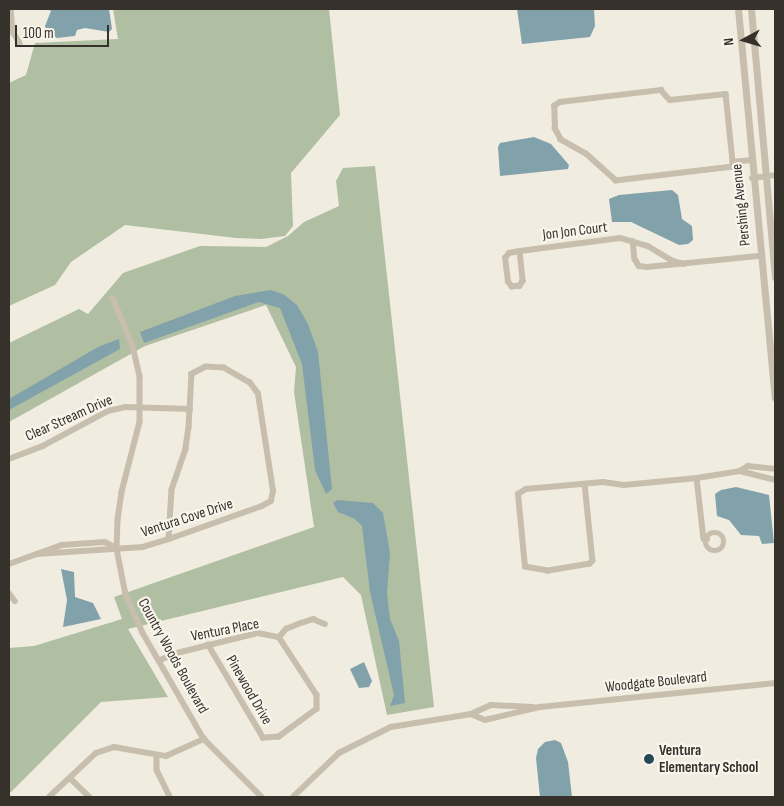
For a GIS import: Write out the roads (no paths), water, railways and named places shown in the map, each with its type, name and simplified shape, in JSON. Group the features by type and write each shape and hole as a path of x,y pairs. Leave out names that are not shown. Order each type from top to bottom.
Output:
{"street":[{"path":"11,9 13,32 20,43"},
{"name":"Pershing Avenue","path":"738,9 752,178 775,397"},
{"name":"Pershing Avenue","path":"750,9 775,277"},
{"path":"661,90 670,100 726,94 733,162 734,167 616,181 586,154 561,140 555,129 554,106 560,102 661,90"},
{"path":"733,162 751,160"},
{"path":"752,178 775,175"},
{"name":"Jon Jon Court","path":"520,251 620,238 633,241 684,264"},
{"path":"633,241 635,259 639,266 684,264 760,256"},
{"path":"520,251 523,280 520,286 512,287 508,282 505,258 509,252 520,251"},
{"name":"Country Woods Boulevard","path":"113,298 133,346 140,376 141,408 122,492 117,548 123,583 133,614 204,739 262,797"},
{"name":"Ventura Cove Drive","path":"36,554 143,546 169,539 262,506 271,501 273,491 258,394 250,383 224,368 206,368 192,374 190,409"},
{"name":"Clear Stream Drive","path":"9,459 43,446 108,411 141,408 190,409"},
{"path":"169,539 172,490 186,449 190,409"},
{"path":"586,484 593,560 590,564 548,571 525,567 518,494 526,489 586,484 624,485 697,478 740,471 748,466 760,469 775,469"},
{"path":"758,478 760,469"},
{"path":"740,471 758,478 775,480"},
{"path":"697,478 704,539 707,539"},
{"path":"9,564 62,545 86,541 105,542 117,548"},
{"path":"9,593 14,602"},
{"path":"279,637 286,629 313,619 325,624"},
{"name":"Ventura Place","path":"160,660 258,633 279,637 319,703"},
{"name":"Pinewood Drive","path":"208,646 263,738 279,737 317,709 319,703"},
{"name":"Woodgate Boulevard","path":"471,714 485,720 540,707 775,683"},
{"name":"Woodgate Boulevard","path":"293,797 339,753 362,739 416,721 471,714 491,705 540,707"},
{"path":"49,797 96,754 114,747 127,747 157,757 178,754 204,739"},
{"path":"157,757 156,770 170,797"},
{"path":"70,778 90,797"}],"water":[{"path":"47,9 109,9 112,29 109,32 85,28 77,30 75,36 57,38 47,32 45,26 51,11"},
{"path":"517,9 594,9 595,26 590,37 522,44"},
{"path":"534,137 551,144 569,165 568,169 500,176 498,147 500,143"},
{"path":"672,190 678,195 682,219 692,226 693,240 688,244 679,245 631,222 612,222 609,199 619,195"},
{"path":"270,290 283,294 297,305 308,324 318,352 332,489 326,494 315,470 302,364 280,308 259,302 144,343 140,332 235,296"},
{"path":"119,339 120,349 9,410 9,399 98,347"},
{"path":"736,487 769,495 774,543 762,544 759,536 741,535 729,520 717,516 715,494 721,490"},
{"path":"337,500 373,503 383,513 390,553 387,593 390,619 399,641 405,703 390,706 394,695 370,592 362,526 355,519 338,512 333,503"},
{"path":"61,569 74,572 75,597 93,603 101,619 63,627 67,600"},
{"path":"364,662 372,681 369,687 359,688 350,669"},
{"path":"555,740 561,743 568,762 572,797 540,797 536,758 538,749 545,742"}],"place":[{"name":"Ventura Elementary School","path":"649,759"}]}
